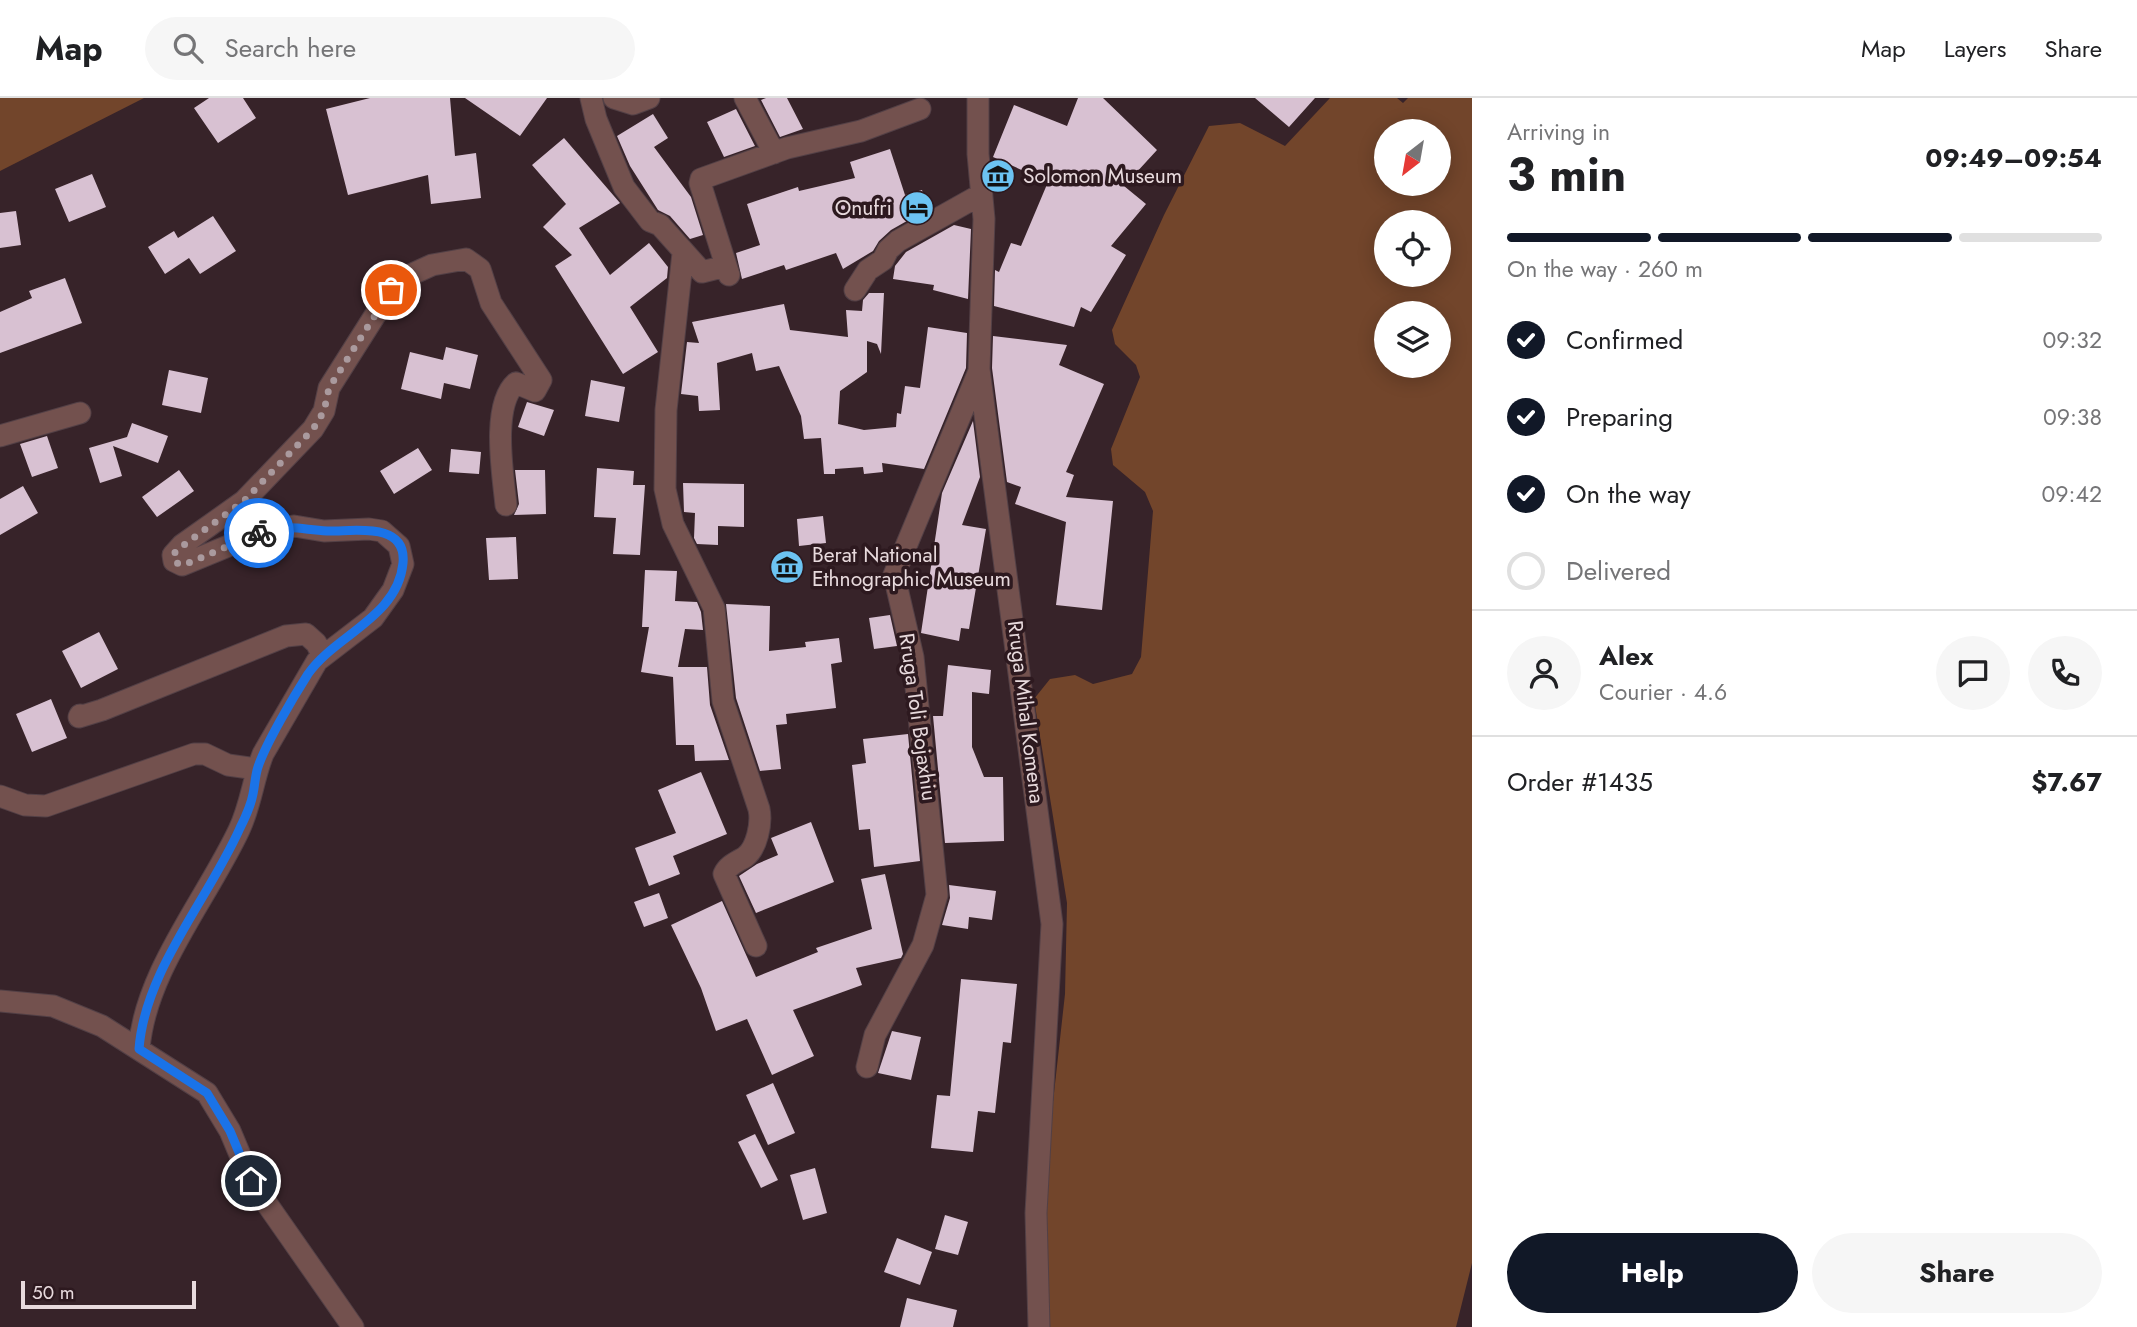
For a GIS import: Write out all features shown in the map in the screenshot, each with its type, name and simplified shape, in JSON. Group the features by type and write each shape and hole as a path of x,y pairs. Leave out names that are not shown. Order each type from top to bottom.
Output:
{"street":[{"path":"591,98 596,119 624,187 650,221 660,225 702,272 728,271 700,181 774,152 861,131 920,109"},
{"path":"614,98 633,104 649,98"},
{"path":"745,98 774,152"},
{"name":"Rruga Mihal Komena","path":"978,98 980,195 984,219 979,369 1052,924 1036,1213 1039,1327"},
{"path":"855,290 868,270 883,260 888,250 898,241 980,195"},
{"path":"683,253 666,410 666,489 673,524 714,608 723,701 759,809 759,823 752,849 727,868 724,874 756,946"},
{"path":"139,1049 143,1020 153,991 240,828 253,796 257,769 307,676 326,653 373,618 393,590 403,564 399,546 392,537 369,529 324,531 294,526 260,533 182,565 174,561 173,555 244,501 313,429 324,411 329,388 391,290 408,276 432,265 466,259 480,269 491,303 541,380 535,391 516,383 506,401 502,419 501,449 506,505"},
{"name":"Rruga Toli Bojaxhiu","path":"867,1067 876,1035 923,945 937,895 913,657 894,575 979,369"},
{"path":"0,436 80,412"},
{"path":"80,715 79,717 102,710 286,636 306,634 321,652 326,653"},
{"path":"0,796 25,805 46,806 194,754 205,754 228,765 257,769"},
{"path":"0,1001 53,1006 102,1027 207,1093 230,1131 251,1181 354,1327"}],"shaded area":[{"path":"0,98 144,98 0,171"},
{"path":"1330,98 1397,98 1403,103 1408,98 1472,98 1472,1263 1456,1327 1048,1327 1043,1231 1047,1156 1065,994 1067,903 1034,699 1050,679 1075,675 1093,684 1132,674 1141,657 1153,511 1145,492 1113,465 1111,449 1140,377 1136,365 1115,344 1112,330 1164,215 1209,126 1240,123 1285,146"}],"building":[{"path":"209,98 243,98 256,118 218,143 194,108"},
{"path":"370,98 450,98 455,156 476,153 481,198 431,204 428,175 348,195 326,109"},
{"path":"465,98 547,98 520,136"},
{"path":"787,98 803,129 780,137 761,100"},
{"path":"1078,98 1103,98 1157,150 1124,186 1146,204 1111,246 1126,255 1091,312 1081,307 1074,327 994,306 995,270 999,272 1011,243 1021,246 1048,182 993,157 1014,105 1067,126"},
{"path":"1255,98 1315,98 1289,127"},
{"path":"736,109 755,146 724,157 707,122"},
{"path":"653,114 668,138 654,147 691,197 703,235 690,239 670,216 658,210 630,166 617,136"},
{"path":"564,138 620,203 579,228 610,275 649,243 668,267 667,278 630,307 658,352 623,374 555,266 572,255 543,227 566,204 532,165"},
{"path":"890,149 905,195 922,190 928,209 891,230 873,251 843,269 836,253 786,270 784,265 742,279 736,253 760,245 747,204 798,187 799,191 855,178 850,162"},
{"path":"92,174 106,207 69,222 55,189"},
{"path":"16,211 21,245 0,248 0,213"},
{"path":"213,216 236,251 200,274 189,258 165,274 148,247 174,231 178,238"},
{"path":"954,225 971,229 968,299 933,290 934,285 893,279 895,266 906,252"},
{"path":"65,278 82,323 0,353 0,312 32,298 29,291"},
{"path":"869,293 884,293 881,354 877,344 867,341 867,372 840,391 838,424 864,430 896,427 905,386 920,388 928,327 967,333 966,368 924,469 882,463 883,472 864,474 863,467 835,469 835,474 824,474 821,438 804,439 801,416 779,366 756,371 752,353 717,363 720,410 699,411 698,396 681,394 687,342 699,343 692,322 784,304 790,330 848,337 846,310 862,311 863,300"},
{"path":"993,336 1067,345 1059,365 1104,384 1066,472 1074,475 1066,497 1113,501 1102,610 1056,605 1066,522 1015,504 1021,487 1007,482 992,368"},
{"path":"446,347 478,355 470,389 444,383 441,399 401,389 410,352 443,360"},
{"path":"169,370 208,378 201,413 162,405"},
{"path":"591,380 625,387 619,422 585,416"},
{"path":"527,402 554,410 544,436 518,427"},
{"path":"973,421 980,477 962,525 986,529 969,629 961,628 959,641 921,633 942,493"},
{"path":"132,423 168,436 158,463 113,446 122,476 100,483 89,448 127,437"},
{"path":"47,436 58,468 32,477 20,444"},
{"path":"418,448 432,470 394,494 380,471"},
{"path":"451,449 481,452 479,474 449,472"},
{"path":"597,468 634,471 633,485 645,485 640,555 613,554 616,518 594,517"},
{"path":"179,470 194,491 157,517 142,497"},
{"path":"515,470 545,470 546,514 514,515 519,504"},
{"path":"683,483 744,484 744,527 718,526 718,545 697,544 694,538 695,513 684,512"},
{"path":"23,486 38,513 0,535 0,499"},
{"path":"823,516 826,543 799,546 797,519"},
{"path":"516,537 518,579 489,580 486,538"},
{"path":"645,570 677,571 675,601 697,602 703,630 685,629 678,667 707,667 710,705 729,760 695,761 694,745 676,745 673,677 641,672 649,627 642,627"},
{"path":"726,604 770,606 769,651 806,647 805,642 839,638 842,662 831,664 836,708 786,714 787,724 776,725 781,769 760,771 736,698"},
{"path":"890,615 897,646 874,649 869,618"},
{"path":"99,632 118,669 81,688 62,651"},
{"path":"948,665 991,670 989,694 972,692 972,747 984,777 1003,777 1004,841 945,843 933,716 943,716"},
{"path":"51,699 67,738 32,752 16,714"},
{"path":"908,734 920,861 874,867 870,829 859,830 852,765 866,763 863,739"},
{"path":"701,772 727,834 673,856 680,874 649,886 635,848 676,833 658,790"},
{"path":"811,822 834,882 756,913 739,876 778,855 771,838"},
{"path":"885,874 903,954 901,958 856,968 862,985 793,1010 814,1056 772,1075 747,1019 716,1031 701,988 671,925 722,901 756,977 818,952 816,948 872,929 861,879"},
{"path":"949,885 996,891 992,920 969,917 968,929 942,925 950,898"},
{"path":"659,893 668,918 644,927 634,902"},
{"path":"961,979 1017,984 1011,1043 1003,1042 995,1113 978,1111 973,1152 931,1148 937,1095 950,1096"},
{"path":"892,1031 921,1037 911,1080 878,1073"},
{"path":"773,1083 795,1133 768,1145 746,1095"},
{"path":"755,1134 778,1180 761,1188 738,1142"},
{"path":"815,1168 827,1213 803,1220 790,1175"},
{"path":"945,1215 968,1222 958,1255 935,1249"},
{"path":"897,1238 932,1252 920,1285 884,1272"},
{"path":"907,1298 957,1310 953,1327 900,1327"}],"way so far":[{"path":"259,533 186,564 174,561 173,555 177,550 244,501 313,429 324,411 329,388 391,290"}],"place":[{"name":"Solomon Museum","path":"998,176"},
{"name":"Onufri","path":"917,208"},
{"name":"Berat National Ethnographic Museum","path":"787,567"}],"route":[{"path":"251,1181 230,1131 207,1093 174,1069 139,1049 143,1020 163,970 240,828 253,796 257,769 263,754 307,676 317,661 373,618 393,590 403,564 399,546 392,537 382,531 324,531 294,526 259,533"}]}
